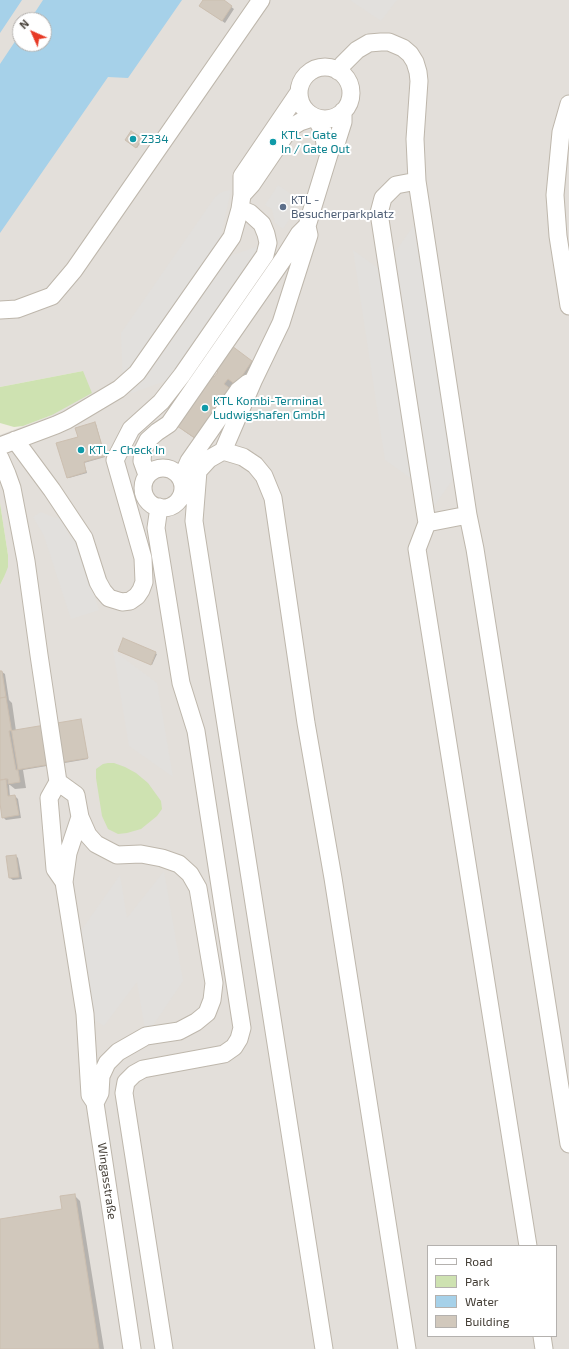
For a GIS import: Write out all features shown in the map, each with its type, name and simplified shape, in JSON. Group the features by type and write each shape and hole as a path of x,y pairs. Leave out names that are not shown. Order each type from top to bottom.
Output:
{"street":[{"path":"0,310 18,309 52,296 74,270 261,0"},
{"path":"338,71 357,50 369,44 381,42 389,42 403,48 410,54 415,62 419,81 415,139 417,181 468,515 475,549 569,1144"},
{"path":"241,202 262,224 268,243 265,255 182,375 161,402 131,429 115,460 143,558 145,572 144,582 137,596 130,601 115,601 103,592 98,582 84,538 52,490 7,443 56,425 88,408 123,387 137,373 232,237 241,202 242,176 299,92 303,80 313,71 326,67 338,71 344,76 350,87 350,100 343,111 337,116 322,119 315,117 306,111 299,98 299,92"},
{"path":"569,104 555,195 564,235 569,306"},
{"path":"148,475 142,461 143,450 148,440 169,424 299,234 307,226 330,151 336,144 344,122 343,111"},
{"path":"315,117 323,131 325,144 330,151"},
{"path":"241,202 290,128 300,122 315,117"},
{"path":"417,181 396,185 383,198 379,213 427,522 417,549 528,1245"},
{"path":"181,479 198,471 209,459 223,451 254,379 281,323 309,235 307,226"},
{"path":"181,479 189,461 238,391 254,379"},
{"path":"223,451 243,458 255,465 264,476 273,498 306,723 333,878 407,1349"},
{"path":"0,458 12,488 26,561 38,655 58,782 49,798 55,869 64,882"},
{"path":"164,1349 124,1093 126,1082 142,1069 224,1054 234,1047 239,1039 242,1028 196,731 180,683 156,528 167,505 182,495 183,489 181,479 173,471 162,468 148,475 144,481 144,495 153,505 167,505 194,521"},
{"path":"198,471 194,521 324,1349"},
{"path":"427,522 468,515"},
{"path":"58,782 76,795 80,817 68,853 64,882 85,1014 90,1095 95,1103"},
{"name":"Wingasstraße","path":"80,817 88,835 96,844 117,855 141,854 162,858 179,864 190,874 198,888 214,982 212,1000 207,1013 196,1022 179,1031 146,1036 118,1052 107,1063 101,1076 100,1093 95,1103 132,1349"},
{"path":"542,1337 544,1349"}],"shaded area":[{"path":"0,0 569,0 569,1349 0,1349 0,585 4,577 8,555 0,503 0,435 52,415 83,371 0,387"},
{"path":"350,0 397,0 381,21"},
{"name":"KTL - Besucherparkplatz","path":"278,185 301,201 283,229 275,223 272,209 265,205"},
{"path":"231,190 215,261 268,243 182,375 132,393 123,387 121,333 215,197 220,193"},
{"path":"414,225 454,478 434,506 395,252"},
{"path":"353,250 379,269 412,479 385,460"},
{"path":"41,512 55,518 60,517 70,537 74,535 99,610 71,619 44,536 33,517"},
{"path":"113,650 157,683 173,777 129,746"},
{"path":"164,871 183,981 146,1036 137,982 104,1026 85,1014 73,942 120,875 127,918"}],"green space":[{"path":"83,371 92,393 52,415 23,426 14,427 0,423 0,387"},
{"path":"0,503 8,555 8,567 0,585"},
{"path":"114,763 136,773 148,783 161,801 162,809 157,816 141,829 118,834 108,829 102,816 96,769 103,764"}],"water":[{"path":"0,0 22,0 14,12 12,12 12,15 0,33"},
{"path":"43,0 182,0 128,78 108,77 0,233 0,64 12,46 12,52 52,52 52,12 35,12"}],"building":[{"path":"203,0 224,0 232,6 222,21 199,6"},
{"name":"Z334","path":"131,131 142,138 136,148 125,140"},
{"name":"KTL Kombi-Terminal Ludwigshafen GmbH","path":"232,346 252,361 236,385 228,379 224,384 232,390 198,440 177,426 212,376 214,377 218,372 215,370"},
{"name":"KTL - Check In","path":"95,422 105,456 84,462 86,472 67,478 56,443 78,437 75,428"},
{"path":"123,638 156,652 151,665 118,651"},
{"path":"0,671 2,671 6,697 0,698"},
{"path":"6,697 20,782 8,784 8,779 0,780 0,698"},
{"path":"81,719 88,758 16,770 9,731"},
{"path":"6,779 8,796 15,795 19,815 2,818 0,803 0,780"},
{"path":"16,855 19,877 9,878 6,856"},
{"path":"75,1194 99,1349 0,1349 0,1219 62,1209 60,1196"}],"place":[{"name":"Z334","path":"133,139"},
{"name":"KTL - Gate In / Gate Out","path":"273,142"},
{"name":"KTL - Besucherparkplatz","path":"283,207"},
{"name":"KTL Kombi-Terminal Ludwigshafen GmbH","path":"205,408"},
{"name":"KTL - Check In","path":"81,450"}]}
